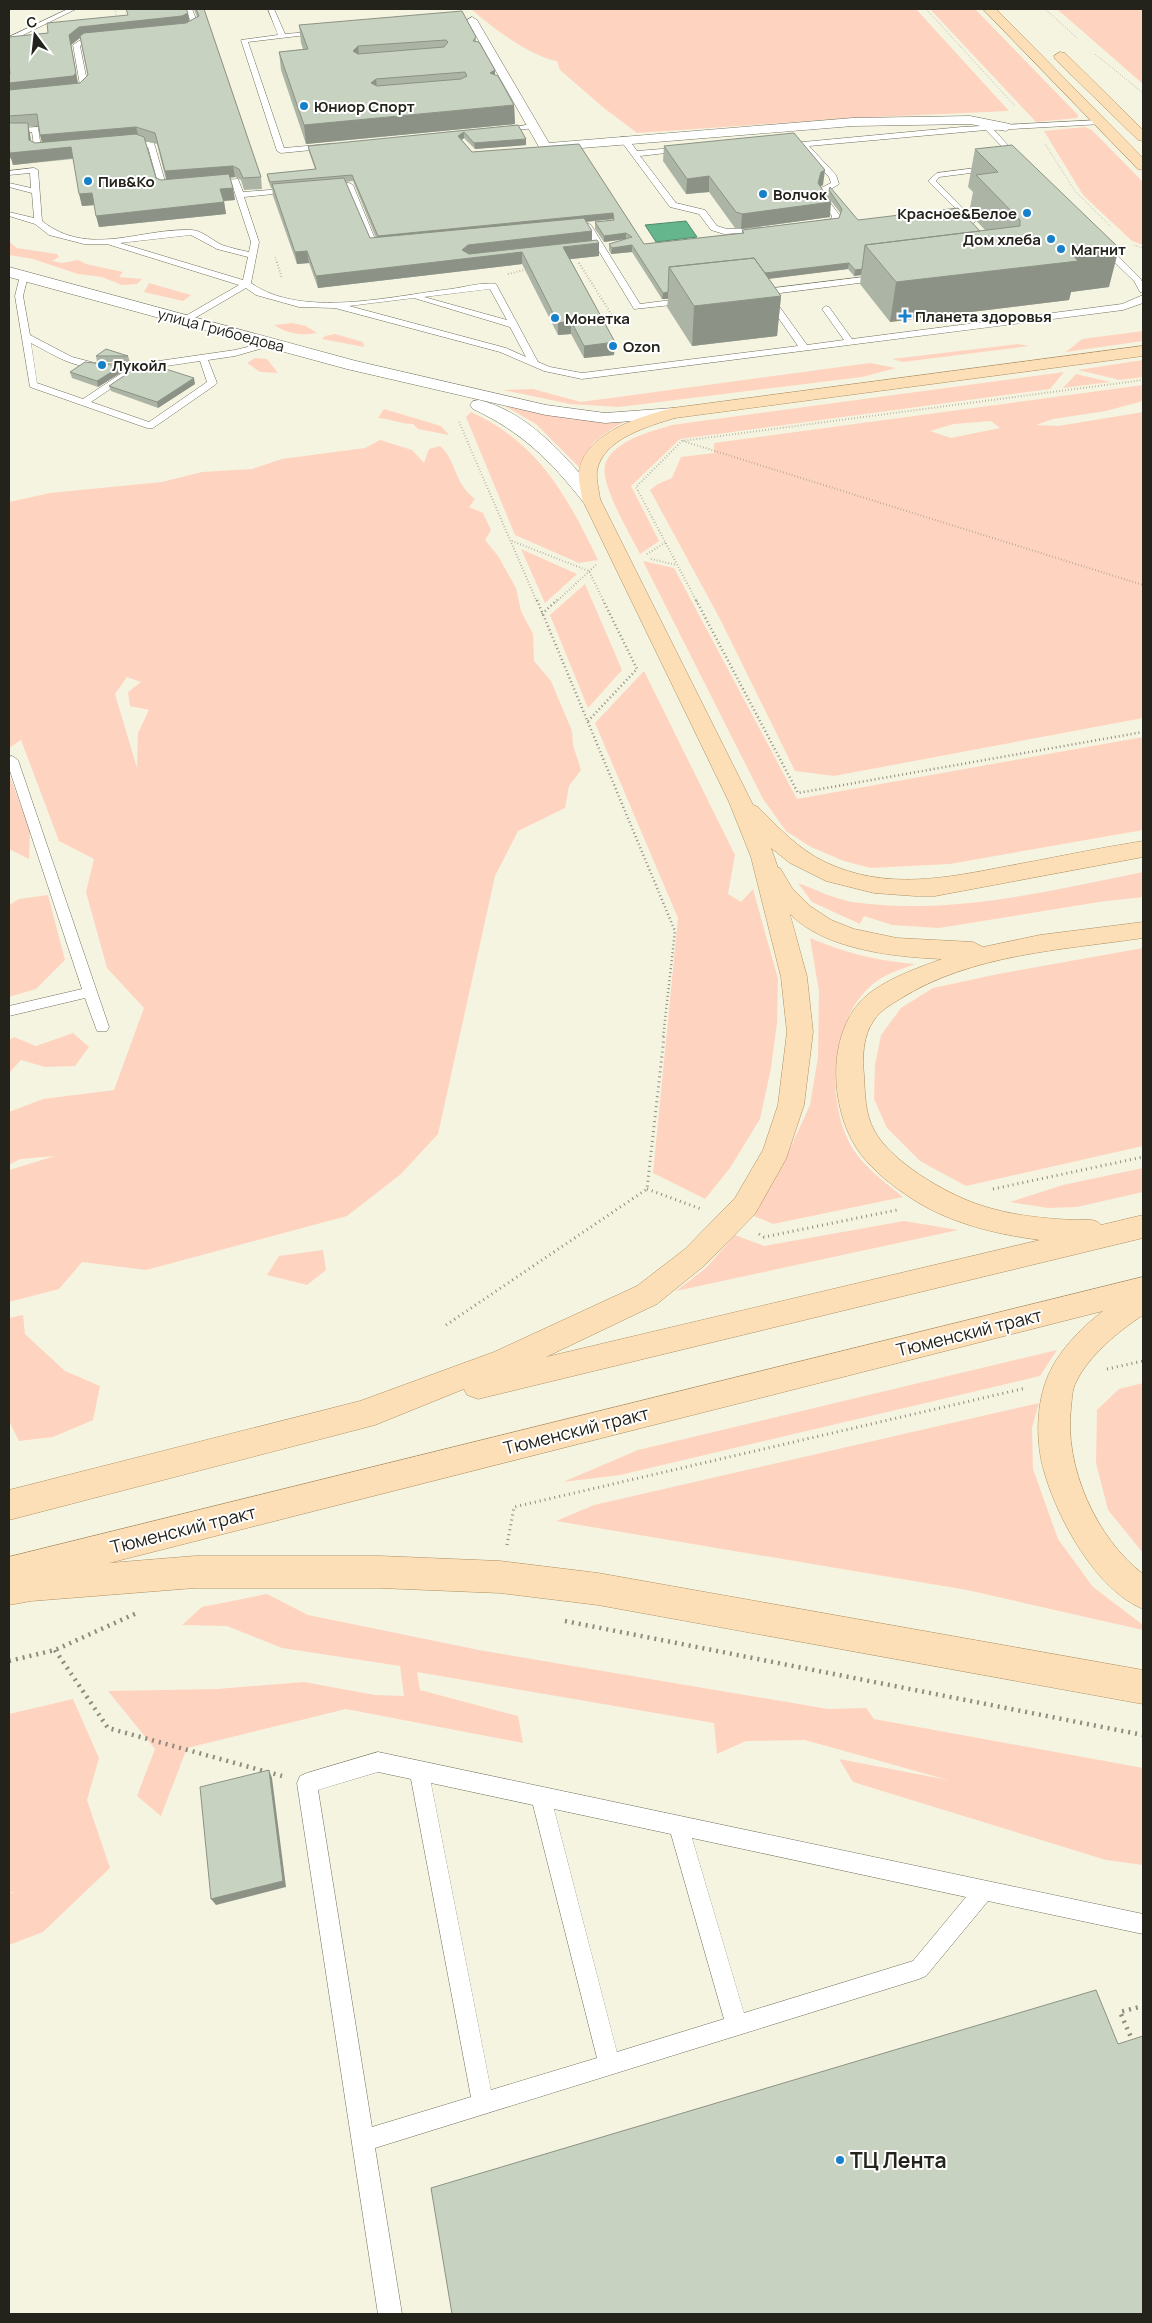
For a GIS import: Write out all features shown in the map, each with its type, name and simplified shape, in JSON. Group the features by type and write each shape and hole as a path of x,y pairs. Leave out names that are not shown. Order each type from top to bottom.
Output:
{"main road":[{"path":"989,9 1143,166"},
{"path":"1054,49 1143,137"},
{"name":"улица Грибоедова","path":"16,274 272,344 434,385"},
{"path":"434,385 578,416 629,417 673,413 1143,351"},
{"path":"434,385 504,416 532,434 563,464 591,499 740,802 763,857 784,894 811,919 843,934 894,947 943,951 1007,950"},
{"path":"591,499 588,470 604,445 645,422 673,413"},
{"path":"740,802 783,846 819,870 871,886 935,888 1143,849"},
{"path":"357,1416 505,1361 647,1295 695,1257 745,1206 776,1151 792,1104 800,1032 794,977 763,857"},
{"path":"1143,930 1007,950 952,965 913,980 875,1002 858,1023 850,1055 852,1103 864,1139 895,1174 923,1193 975,1217 1016,1227 1080,1232 1143,1226"},
{"path":"9,1505 357,1416 1143,1226"},
{"name":"Тюменский тракт","path":"9,1573 1143,1289"},
{"path":"1143,1298 1111,1320 1081,1351 1061,1379 1054,1416 1056,1454 1068,1493 1092,1540 1133,1587 1143,1593"},
{"path":"9,1589 31,1585 195,1572 380,1572 500,1577 598,1589 1143,1687"}],"street":[{"path":"468,20 508,90 532,126 541,147 853,122 954,120 1006,127"}],"lane":[{"path":"9,40 74,9"},
{"path":"176,32 196,26 189,9"},
{"path":"271,9 282,36"},
{"path":"32,30 52,28"},
{"path":"330,32 244,40 281,151 339,145"},
{"path":"61,93 78,90 84,86 76,45 84,40 111,38"},
{"path":"804,144 988,128 1099,122"},
{"path":"494,130 532,126"},
{"path":"988,128 1022,165 1012,166"},
{"path":"9,131 35,129 38,151 56,150"},
{"path":"624,139 673,204 702,212 714,228 727,232 768,230"},
{"path":"773,141 797,141 804,144 833,177 835,184 824,190 822,197 836,216 835,221 803,226"},
{"path":"120,143 138,142 151,145 163,188 181,186"},
{"path":"635,154 694,148"},
{"path":"976,228 932,181 937,174 1003,167"},
{"path":"9,172 34,170 38,222"},
{"path":"185,320 246,284 255,242 236,181 199,184"},
{"path":"9,184 36,192"},
{"path":"320,187 349,185 374,247 393,245"},
{"path":"240,195 302,189"},
{"path":"9,214 38,222 52,233 84,241 108,242 192,232 220,247 251,256"},
{"path":"568,227 591,225 600,247 638,307 696,300"},
{"path":"1092,236 1136,280 1143,290"},
{"path":"108,242 246,284 259,294 302,305 335,306 493,286 535,364"},
{"path":"16,274 33,385 150,426 212,383 203,358"},
{"path":"744,294 891,276"},
{"path":"764,292 804,347"},
{"path":"412,296 514,325"},
{"path":"335,306 503,350 535,364 582,376 1123,307 1139,302 1143,298"},
{"path":"826,309 850,342"},
{"path":"26,336 69,359 99,367 138,367 234,353 272,344"},
{"path":"85,402 138,367"},
{"path":"12,760 102,1027"},
{"path":"9,1011 90,992"},
{"path":"390,2314 307,1783 378,1762 1143,1924"},
{"path":"419,1770 483,2104"},
{"path":"541,1796 610,2065"},
{"path":"678,1825 737,2025"},
{"path":"363,2141 919,1969 984,1890"}],"path":[{"path":"115,9 118,24"},
{"path":"1045,9 1079,39"},
{"path":"1092,52 1143,93"},
{"path":"570,264 579,263 615,320 624,319"},
{"path":"515,271 534,269"},
{"path":"1143,380 682,441 636,487 798,793 1143,732"},
{"path":"446,1325 647,1189 675,931 512,541 458,418 475,404"},
{"path":"682,441 1143,585"},
{"path":"512,541 589,571 637,669 588,721"},
{"path":"666,542 642,557 677,565"},
{"path":"542,614 597,564 621,561"},
{"path":"500,1577 514,1507 1143,1361"},
{"path":"9,1661 55,1650 144,1610"},
{"path":"561,1620 1143,1735"},
{"path":"55,1650 108,1728 307,1783"},
{"path":"1133,2042 1120,2012 1143,2006"}],"shaded area":[{"path":"471,9 916,9 1009,111 853,118 637,133 604,108 560,70 557,61 523,47"},
{"path":"930,9 975,9 1078,115 1077,118 1036,122"},
{"path":"1057,9 1143,9 1143,84"},
{"path":"1085,127 1092,130 1143,182 1143,245 1132,241 1083,195 1044,131"},
{"path":"686,221 697,237 656,242 645,225"},
{"path":"9,242 17,248 57,254 59,257 52,261 62,263 78,260 86,264 123,272 119,277 142,279 137,284 122,285 102,277 78,274 33,259 9,255"},
{"path":"149,283 191,295 183,301 144,292"},
{"path":"292,323 306,326 317,333 295,334 274,325"},
{"path":"1143,331 1143,341 1066,352 1082,339"},
{"path":"335,334 363,342 364,347 322,339 325,336"},
{"path":"1018,344 1029,346 903,362 892,359"},
{"path":"255,358 267,359 278,373 260,372 247,363"},
{"path":"1143,360 1143,377 1120,380 1078,370"},
{"path":"870,363 896,368 862,377 619,407 570,404 503,390 533,389 581,402"},
{"path":"1064,372 1050,389 680,439 631,486 659,541 640,554 616,508 606,482 606,462 611,454 626,442 672,425"},
{"path":"1076,374 1110,382 1063,388"},
{"path":"1143,385 1143,401 1106,411 1053,419 1036,425 1058,426 1143,412 1143,718 834,776 795,771 720,619 650,490 672,478 681,457 714,453 714,443","holes":["991,421 1000,428 951,438 930,431 954,424"]},
{"path":"498,402 560,417 624,422 592,445 579,467 536,424"},
{"path":"384,409 441,426 449,435 418,429 413,424 378,418"},
{"path":"471,412 515,439 533,456 562,493 575,514 598,560 579,563 515,535 466,417"},
{"path":"380,440 412,450 424,463 429,449 440,446 445,451 462,485 475,499 469,507 483,513 491,530 485,540 498,556 516,588 521,611 533,634 534,661 551,681 572,731 573,745 581,770 569,786 565,808 518,831 495,876 438,1134 401,1174 347,1216 146,1270 82,1262 59,1289 9,1302 9,1170 55,1156 20,1159 9,1165 9,1112 43,1099 114,1090 144,1008 107,968 86,892 94,859 59,841 21,740 9,748 9,502 50,493 162,482 202,472 252,469 282,459 365,448","holes":["127,677 141,682 128,692 130,706 149,710 138,733 137,768 115,694"]},
{"path":"521,549 577,574 545,603"},
{"path":"643,561 674,568 797,799 1143,737 1143,830 950,864 871,868 844,861 811,847 786,831 763,799"},
{"path":"585,584 622,670 588,708 550,615"},
{"path":"644,671 735,855 728,894 741,902 753,889 778,979 777,1023 771,1068 760,1119 730,1168 705,1199 653,1173 678,918 595,723"},
{"path":"9,774 30,831 29,859 9,849"},
{"path":"1143,872 1143,897 1099,902 939,928 892,925 864,916 860,924 812,902 798,883 845,901 889,906 925,906 962,904 1035,894"},
{"path":"48,895 65,960 36,989 9,997 9,905 19,899"},
{"path":"810,938 862,956 915,964 881,978 861,996 849,1015 841,1037 836,1060 835,1084 838,1108 844,1130 853,1149 870,1169 903,1197 773,1224 754,1216 783,1164 810,1105 818,1057 819,991"},
{"path":"1143,948 1143,1146 966,1186 920,1161 887,1128 874,1099 875,1065 881,1035 901,1008 933,988 998,974"},
{"path":"73,1033 89,1047 75,1066 45,1067 21,1060 9,1073 9,1040 14,1037 36,1046"},
{"path":"1143,1168 1143,1192 1077,1207 1048,1208 1010,1202 1063,1185"},
{"path":"904,1221 958,1230 676,1291 706,1268 735,1235 764,1246"},
{"path":"323,1250 326,1270 307,1285 267,1275 279,1256"},
{"path":"23,1315 25,1334 65,1371 100,1386 93,1420 53,1437 19,1441 9,1421 9,1318"},
{"path":"1057,1350 1040,1376 620,1475 563,1482 638,1450"},
{"path":"1143,1383 1143,1553 1108,1510 1096,1463 1097,1410 1119,1389"},
{"path":"1039,1403 1032,1428 1033,1469 1058,1539 1093,1587 1143,1625 1143,1630 967,1590 556,1521 594,1505"},
{"path":"267,1594 308,1615 479,1650 828,1709 866,1708 874,1719 1143,1768 1143,1865 1106,1860 853,1782 839,1759 948,1780 805,1740 746,1741 717,1754 714,1723 417,1672 420,1690 518,1716 523,1743 346,1709 187,1748 161,1816 137,1796 155,1749 108,1691 217,1689 304,1682 375,1695 404,1696 400,1666 282,1648 227,1626 182,1625 202,1607"},
{"path":"73,1699 99,1758 87,1800 110,1868 43,1932 9,1945 9,1894 17,1891 9,1893 9,1714"}],"building":[{"path":"126,9 186,9 188,13 182,16 79,27 69,35 76,73 73,76 9,83 9,37 48,33 47,23 128,15"},
{"path":"196,9 204,9 261,177 243,178 239,169 233,166 165,171 155,133 136,127 40,135 37,114 9,116 9,90 80,83 88,75 80,36 84,33 186,23 199,16"},
{"path":"462,11 476,37 473,41 479,42 495,70 490,73 498,76 514,105 304,125 279,52 308,49 299,25","holes":["446,40 448,42 444,47 358,54 353,51 358,46","465,72 467,76 461,79 377,86 371,83 376,79"]},
{"path":"9,123 28,123 29,140 35,143 136,134 144,137 156,178 161,180 229,174 233,188 220,189 224,202 96,216 92,193 79,194 71,147 10,153"},
{"path":"518,125 526,139 474,143 464,132 458,136 472,152 579,144 644,244 744,233 742,230 839,218 842,209 829,190 830,187 858,220 958,208 980,231 865,245 862,269 855,270 849,263 765,273 754,258 669,267 668,292 663,293 632,245 612,248 609,244 632,237 626,233 604,236 595,222 614,220 613,213 378,236 352,175 270,182 267,174 316,169 308,146"},
{"path":"794,133 825,170 821,172 818,183 831,202 742,214 736,212 709,176 687,179 664,146"},
{"path":"1012,145 1119,248 1071,253 1078,261 896,282 865,245 1020,226 1020,220 976,175 998,172 975,149"},
{"path":"344,178 370,238 584,218 592,231 468,245 462,250 469,254 597,240 599,243 563,247 615,342 584,346 571,321 558,323 522,252 316,276 307,251 295,252 272,184"},
{"path":"754,258 781,296 694,306 669,267"},
{"path":"106,349 128,356 96,356"},
{"path":"85,362 121,366 97,381 70,372"},
{"path":"150,364 194,378 157,402 109,386 140,365"},
{"path":"269,1770 283,1881 211,1899 200,1787"},
{"name":"ТЦ Лента","path":"1096,1990 1118,2044 1143,2036 1143,2314 452,2314 431,2188"}],"place":[{"name":"Юниор Спорт","path":"304,106"},
{"name":"Пив&Ко","path":"88,181"},
{"name":"Волчок","path":"763,194"},
{"name":"Красное&Белое","path":"1027,213"},
{"name":"Дом хлеба","path":"1051,239"},
{"name":"Магнит","path":"1061,249"},
{"name":"Планета здоровья","path":"905,316"},
{"name":"Монетка","path":"555,318"},
{"name":"Ozon","path":"613,346"},
{"name":"Лукойл","path":"102,365"},
{"name":"ТЦ Лента","path":"840,2160"}]}
